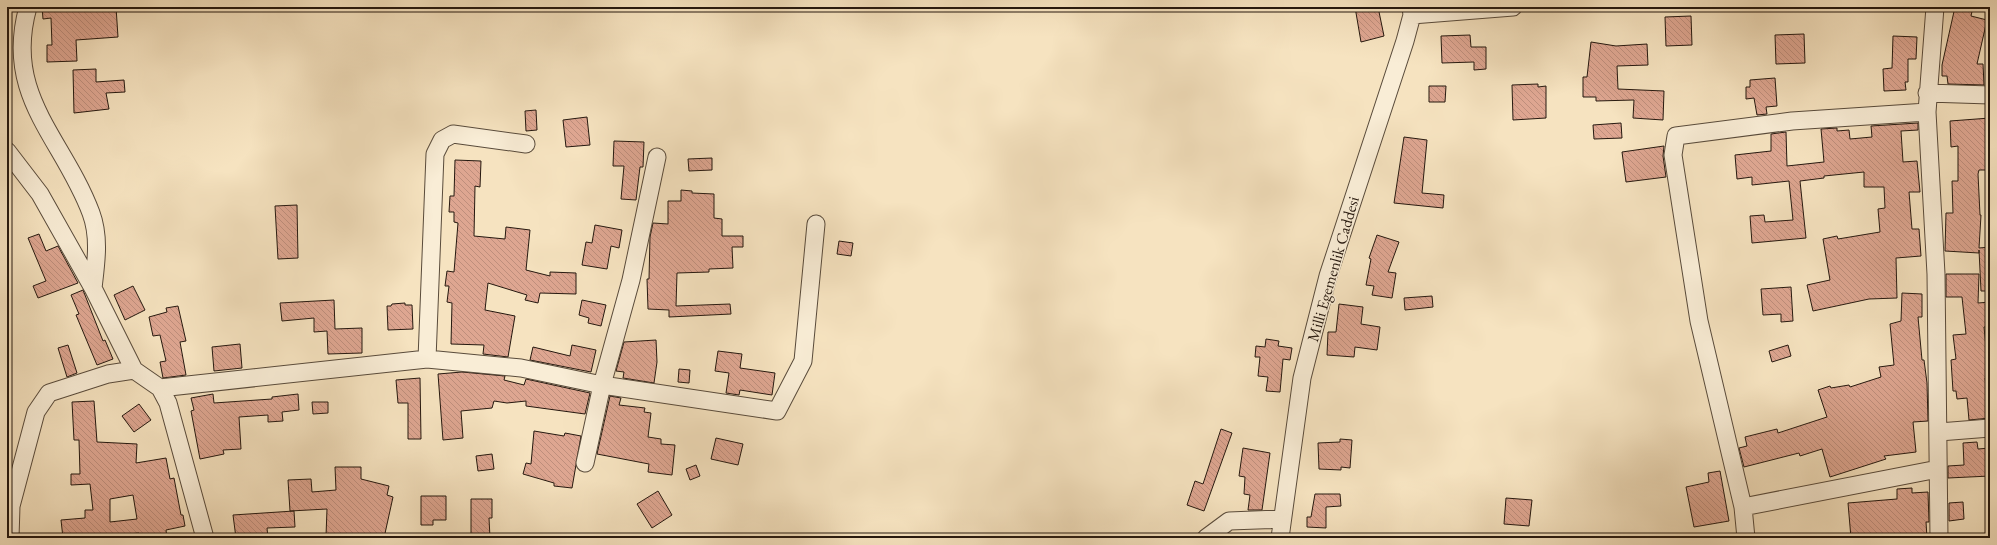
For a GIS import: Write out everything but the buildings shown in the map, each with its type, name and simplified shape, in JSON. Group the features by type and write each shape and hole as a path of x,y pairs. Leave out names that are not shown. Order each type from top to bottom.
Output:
{"street":[{"path":"28,7 24,21 22,57 28,89 42,123 75,179 92,214 98,250 93,288"},
{"path":"1411,11 1513,7"},
{"path":"1935,7 1927,93 1927,112 1936,274 1939,432 1939,538"},
{"name":"Milli Egemenlik Caddesi","path":"1280,538 1302,378 1328,276 1411,11"},
{"path":"1927,93 1990,95"},
{"path":"1746,538 1743,507 1699,321 1673,156 1676,136 1792,120 1927,112"},
{"path":"427,359 435,154 442,140 452,134 526,144"},
{"path":"7,151 40,194 93,288 134,370 160,388 168,403 205,538"},
{"path":"585,463 602,385 631,280 657,156"},
{"path":"160,388 427,359 521,368 602,385 777,411 803,361 816,224"},
{"path":"10,538 11,506 36,412 49,394 108,374 134,370"},
{"path":"1939,432 1990,428"},
{"path":"1743,507 1938,469"},
{"path":"1206,538 1228,521 1282,519"}]}
